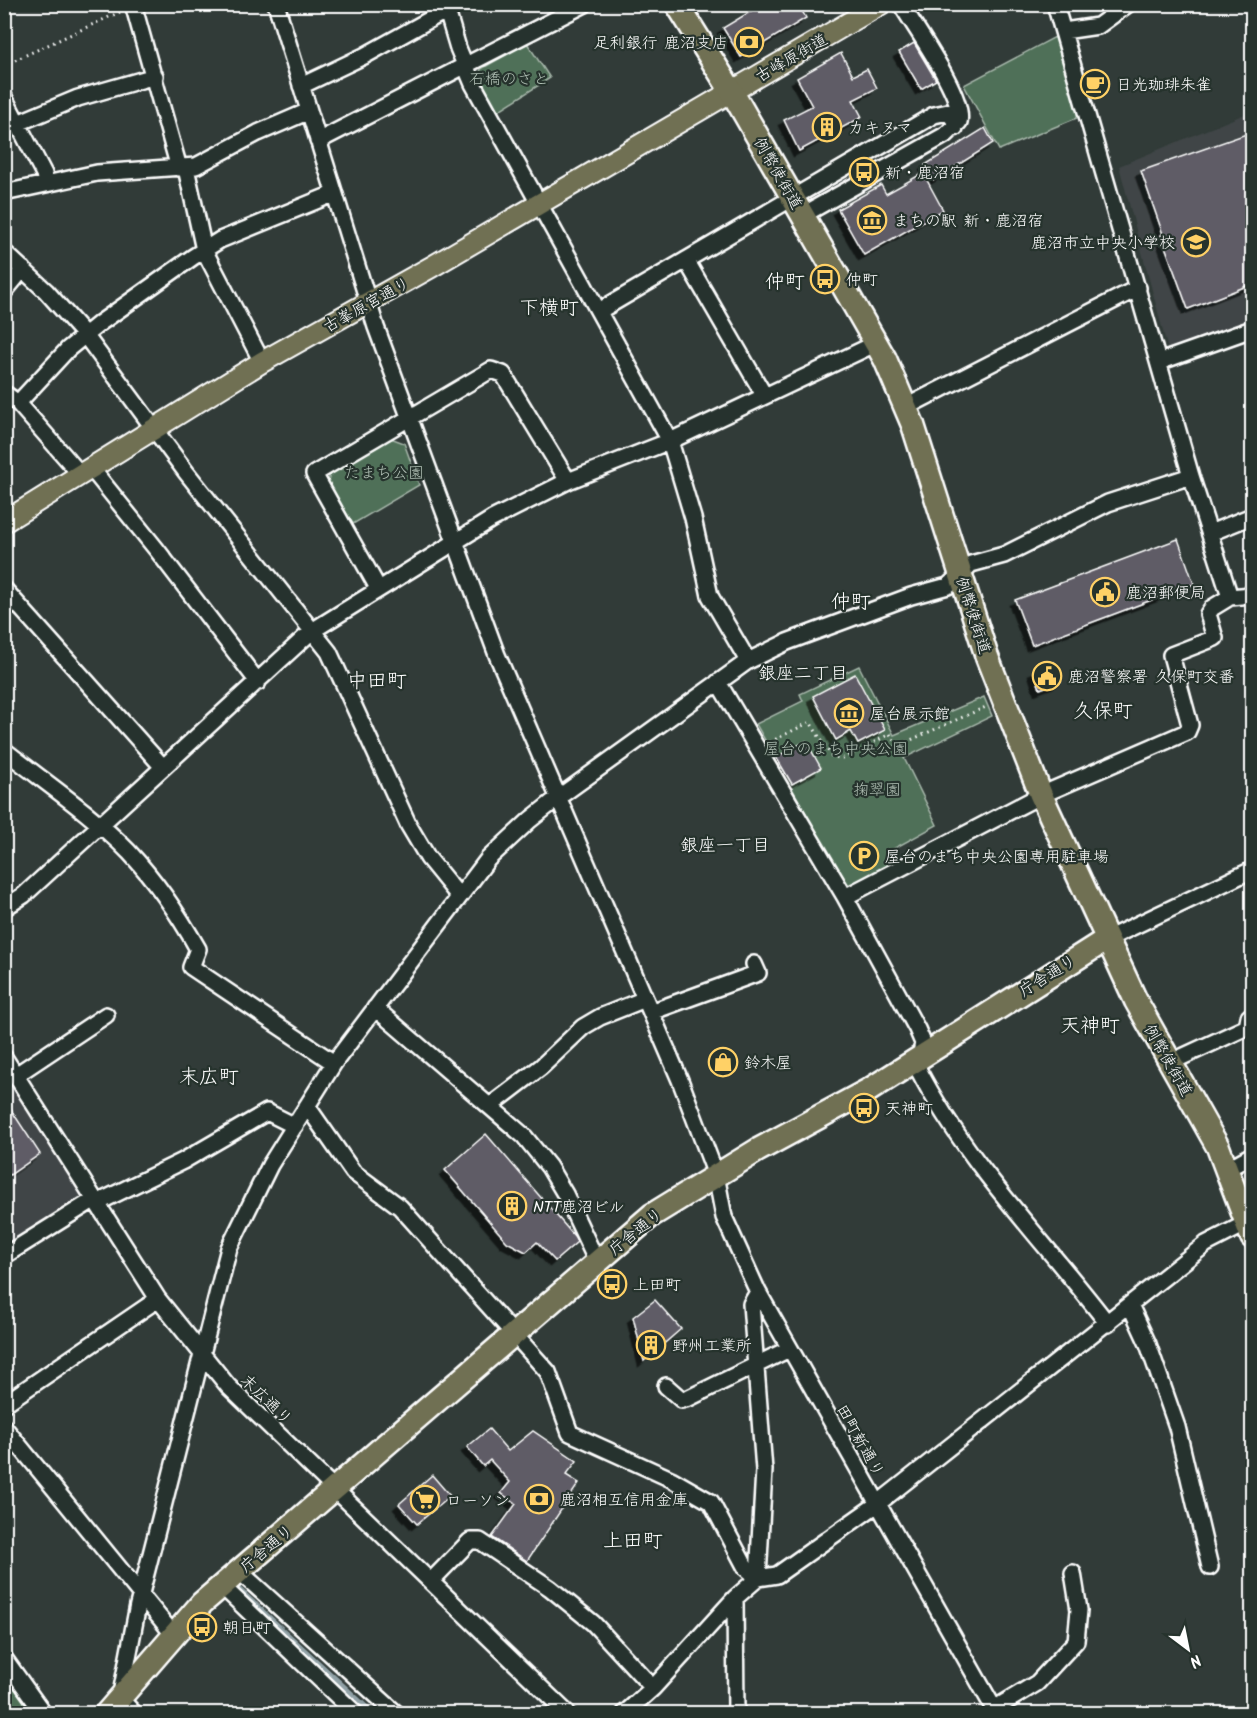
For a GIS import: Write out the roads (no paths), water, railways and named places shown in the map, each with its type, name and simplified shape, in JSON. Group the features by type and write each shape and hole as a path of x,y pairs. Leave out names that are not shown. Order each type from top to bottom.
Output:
{"highway":[{"name":"例幣使街道","path":"677,4 732,92 877,343 906,407 1003,699 1041,795 1136,1001 1169,1064 1208,1127 1250,1230"},
{"name":"庁舎通り","path":"120,1709 172,1634 222,1586 652,1215 716,1175 869,1090 1107,939"}],"main road":[{"name":"古峰原街道","path":"732,92 881,4"},
{"name":"古峯原宮通り","path":"4,522 262,362 732,92"}],"street":[{"name":"田町新通り","path":"276,4 367,303 497,655 648,1005 716,1175 724,1217 758,1292 789,1349 995,1711"},
{"path":"318,141 585,4"},
{"path":"599,311 686,260 955,128 959,122 960,108 901,4"},
{"path":"1055,4 1191,476 1230,597"},
{"path":"1064,31 1098,26 1128,4"},
{"path":"133,5 204,250 262,362"},
{"path":"301,86 364,56 446,7 464,67 670,441 693,518 710,596 748,661"},
{"path":"18,123 78,98 155,76"},
{"path":"4,97 46,184"},
{"path":"4,193 97,173 196,166 258,133 309,111"},
{"path":"798,206 934,115 948,112 955,121 955,128"},
{"path":"18,403 68,349 85,335 204,250 220,240 333,194"},
{"path":"4,252 23,268 85,335 154,429 330,652 409,826 428,858 458,896"},
{"path":"686,260 764,395"},
{"path":"4,292 23,268"},
{"path":"906,407 1138,288"},
{"path":"1159,362 1252,328"},
{"path":"4,908 24,895 101,826 162,766 312,631 378,588 456,539 568,481 670,441 877,343"},
{"path":"378,588 314,474 491,370 503,374 568,481"},
{"path":"4,393 18,403 86,471 158,550 258,682"},
{"path":"120,1709 140,1595 203,1357 229,1248 270,1166 334,1063 488,859 559,797 748,661 798,638 911,596 948,586 971,564 1004,555 1108,503 1191,476"},
{"path":"1210,533 1252,516"},
{"path":"4,589 162,766"},
{"path":"845,897 1041,795 1187,732 1190,725 1171,655 1215,638 1208,614 1212,608 1230,597 1252,595"},
{"path":"718,682 845,897 917,1029 923,1043 918,1069 959,1137 1108,1324"},
{"path":"4,750 101,826 130,853 178,915 198,950 191,967 334,1063"},
{"name":"庁舎通り","path":"1107,939 1251,873"},
{"path":"490,1106 600,1017 758,973 754,964"},
{"path":"375,1008 524,1136 549,1167 597,1262"},
{"path":"16,1075 106,1015"},
{"path":"1169,1064 1247,1027 1249,1017 1252,1015"},
{"name":"末広通り","path":"4,1057 158,1299 203,1357 228,1386 568,1713"},
{"path":"307,1106 353,1172 400,1207 548,1372 570,1433 671,1479 711,1502 746,1568 758,1578"},
{"path":"4,1256 96,1201 183,1161 267,1112 295,1126"},
{"path":"1227,1169 1252,1155"},
{"path":"624,1713 653,1688 735,1598 758,1578 777,1575 876,1505 1108,1324 1206,1244 1250,1230"},
{"path":"758,1292 751,1305 764,1470 758,1578"},
{"path":"4,1404 158,1299"},
{"path":"1130,1305 1148,1344 1177,1427 1210,1567"},
{"path":"666,1386 682,1400 789,1349"},
{"path":"4,1427 172,1634"},
{"path":"431,1581 470,1541 480,1541 550,1588 593,1623 653,1688"},
{"path":"239,1571 397,1713"},
{"path":"995,1711 1037,1683 1076,1641 1079,1610 1073,1573"},
{"path":"222,1586 356,1713"},
{"path":"735,1598 736,1708 748,1713"},
{"path":"4,1658 44,1713"}],"waterway":[{"path":"240,1590 374,1714"}],"place":[{"name":"足利銀行 鹿沼支店","path":"749,42"},
{"name":"日光珈琲朱雀","path":"1095,84"},
{"name":"カキヌマ","path":"827,127"},
{"name":"新・鹿沼宿","path":"864,172"},
{"name":"まちの駅 新・鹿沼宿","path":"872,220"},
{"name":"鹿沼市立中央小学校","path":"1196,242"},
{"name":"仲町","path":"825,279"},
{"name":"鹿沼郵便局","path":"1105,592"},
{"name":"鹿沼警察署 久保町交番","path":"1047,676"},
{"name":"屋台展示館","path":"849,713"},
{"name":"屋台のまち中央公園専用駐車場","path":"864,856"},
{"name":"鈴木屋","path":"723,1062"},
{"name":"天神町","path":"864,1108"},
{"name":"NTT鹿沼ビル","path":"512,1206"},
{"name":"上田町","path":"612,1284"},
{"name":"野州工業所","path":"651,1345"},
{"name":"鹿沼相互信用金庫","path":"539,1499"},
{"name":"ローソン","path":"425,1500"},
{"name":"朝日町","path":"202,1627"}],"district":[{"name":"仲町","path":"785,281"},
{"name":"下横町","path":"549,307"},
{"name":"仲町","path":"851,601"},
{"name":"銀座二丁目","path":"803,673"},
{"name":"中田町","path":"377,680"},
{"name":"久保町","path":"1103,710"},
{"name":"銀座一丁目","path":"725,845"},
{"name":"天神町","path":"1090,1025"},
{"name":"末広町","path":"209,1076"},
{"name":"上田町","path":"633,1540"}],"park label":[{"name":"石橋のさと","path":"509,78"},
{"name":"たまち公園","path":"384,472"},
{"name":"屋台のまち中央公園","path":"836,748"},
{"name":"掬翠園","path":"877,789"}]}
